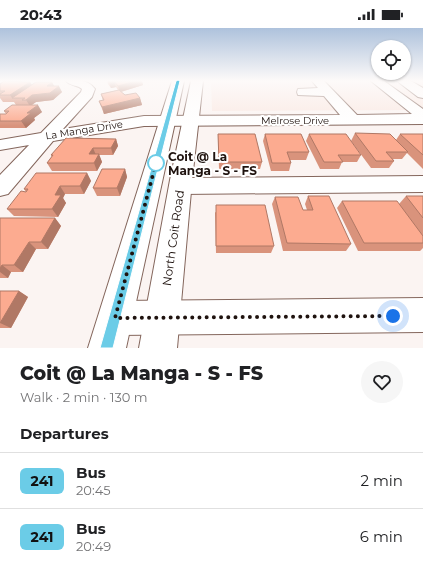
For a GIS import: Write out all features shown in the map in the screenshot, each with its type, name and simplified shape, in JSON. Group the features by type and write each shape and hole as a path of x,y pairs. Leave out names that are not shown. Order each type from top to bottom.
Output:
{"street":[{"path":"0,188 86,96"},
{"path":"174,96 111,333 160,333 423,315"},
{"name":"North Coit Road","path":"160,333 180,186 194,96"},
{"path":"332,96 353,120"},
{"path":"397,96 423,116"},
{"name":"Melrose Drive","path":"168,121 423,119"},
{"name":"La Manga Drive","path":"0,145 121,124 168,121"},
{"path":"180,186 423,184"}],"shaded area":[{"path":"211,96 423,96 423,110 212,111"}],"building":[{"path":"15,96 31,96 26,100 22,100 25,98 12,98"},
{"path":"102,96 138,96 140,98 102,107 99,101 104,100"},
{"path":"12,105 38,105 27,113 31,113 21,121 0,121 0,114 6,114 9,111 4,111"},
{"path":"355,133 390,134 408,152 386,152 394,161 376,161"},
{"path":"218,134 255,134 262,162 219,162"},
{"path":"265,134 301,134 309,152 287,152 291,163 272,163"},
{"path":"309,134 346,134 361,155 338,155 343,162 324,162"},
{"path":"400,134 423,134 423,155"},
{"path":"66,138 116,139 111,148 93,148 89,154 99,154 94,163 47,163 53,155 51,155"},
{"path":"102,169 125,169 117,188 93,188"},
{"path":"36,173 87,173 80,186 60,186 55,195 61,195 52,209 7,209 21,191 26,192 28,189 24,189"},
{"path":"308,196 329,196 351,244 287,243 275,197 298,197 303,210 313,210"},
{"path":"406,196 423,196 423,218"},
{"path":"342,201 397,201 423,236 423,243 364,243"},
{"path":"216,205 265,205 274,246 216,246"},
{"path":"0,218 55,218 41,242 29,242 14,265 2,265 0,268"},
{"path":"0,291 19,291 0,323"}],"bus line":[{"name":"241","path":"107,348 174,96"}],"place":[{"name":"Coit @ La Manga - S - FS","path":"156,163"}],"route":[{"path":"156,163 115,318 393,316"}]}
